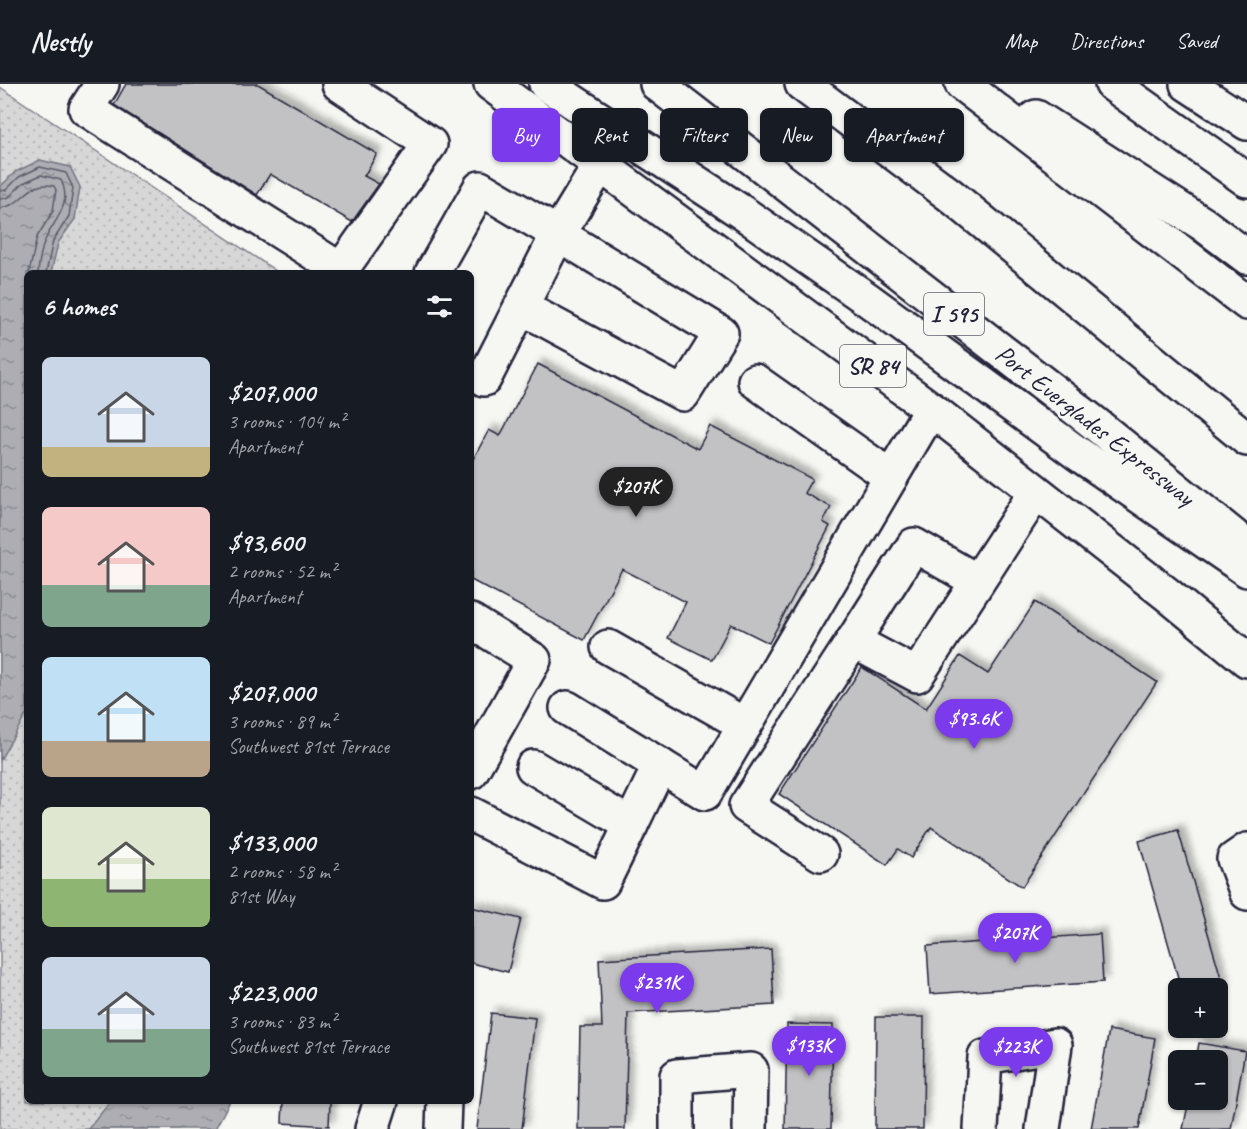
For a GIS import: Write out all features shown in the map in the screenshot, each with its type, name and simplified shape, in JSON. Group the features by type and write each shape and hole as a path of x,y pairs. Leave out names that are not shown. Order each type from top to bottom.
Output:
{"main road":[{"path":"102,84 86,109 341,270 430,144 339,84"},
{"name":"SR 84","path":"491,84 931,409 1247,660"},
{"path":"546,84 743,213 1077,453 1247,570"},
{"name":"Port Everglades Expressway","path":"657,84 1093,422 1247,547"},
{"path":"802,84 950,195 1247,439"},
{"path":"962,84 1247,303"},
{"path":"985,84 1203,224 1247,257"},
{"path":"1112,84 1247,180"},
{"path":"1187,84 1247,123"},
{"path":"475,381 521,307 558,234 600,165"},
{"path":"434,270 480,188 721,333 683,394 521,307"},
{"path":"755,381 891,477"},
{"path":"567,708 705,793 931,409"},
{"path":"853,641 917,675 1036,492"},
{"path":"821,854 746,806 914,545 977,581"},
{"path":"474,623 534,660 474,767"},
{"path":"608,647 745,725"},
{"path":"474,816 603,882 660,765"},
{"path":"533,767 631,825"},
{"path":"1247,850 1234,859 1247,892"},
{"path":"981,1129 985,1057 1055,1045 1043,1129"},
{"path":"677,1129 677,1076 751,1070 750,1129"},
{"path":"372,1129 380,1104"},
{"path":"442,1129 444,1104"}],"shaded area":[{"path":"0,87 274,270 24,270 24,1104 189,1104 179,1129 0,1129"}],"water":[{"path":"40,160 70,167 80,187 75,219 58,243 52,270 24,270 24,718 0,760 0,187 15,172"},
{"path":"109,1104 228,1104 215,1129 88,1129"}],"building":[{"path":"126,84 258,84 377,154 364,176 379,184 352,222 270,174 257,195 114,105"},
{"path":"538,364 698,449 710,426 812,479 804,493 831,507 823,522 830,526 769,643 731,624 712,660 668,638 686,602 622,569 584,640 474,582 474,458 489,430 500,436"},
{"path":"1035,602 1157,682 1022,887 931,827 911,858 898,849 887,865 779,794 862,667 926,709 960,656 988,674"},
{"path":"1178,830 1221,978 1178,978 1139,841"},
{"path":"474,908 521,919 508,972 474,964"},
{"path":"1100,934 1103,982 930,994 927,946"},
{"path":"771,949 774,1005 628,1013 625,1129 578,1129 580,1027 602,1027 599,959"},
{"path":"491,1013 535,1018 522,1129 477,1129"},
{"path":"876,1017 924,1017 923,1129 875,1129"},
{"path":"787,1024 833,1025 831,1129 785,1129"},
{"path":"1109,1030 1155,1038 1139,1129 1091,1129"},
{"path":"1199,1043 1245,1051 1231,1129 1183,1129 1187,1110 1228,1110 1228,1050 1198,1050"},
{"path":"283,1104 330,1104 329,1126 282,1123"}]}
